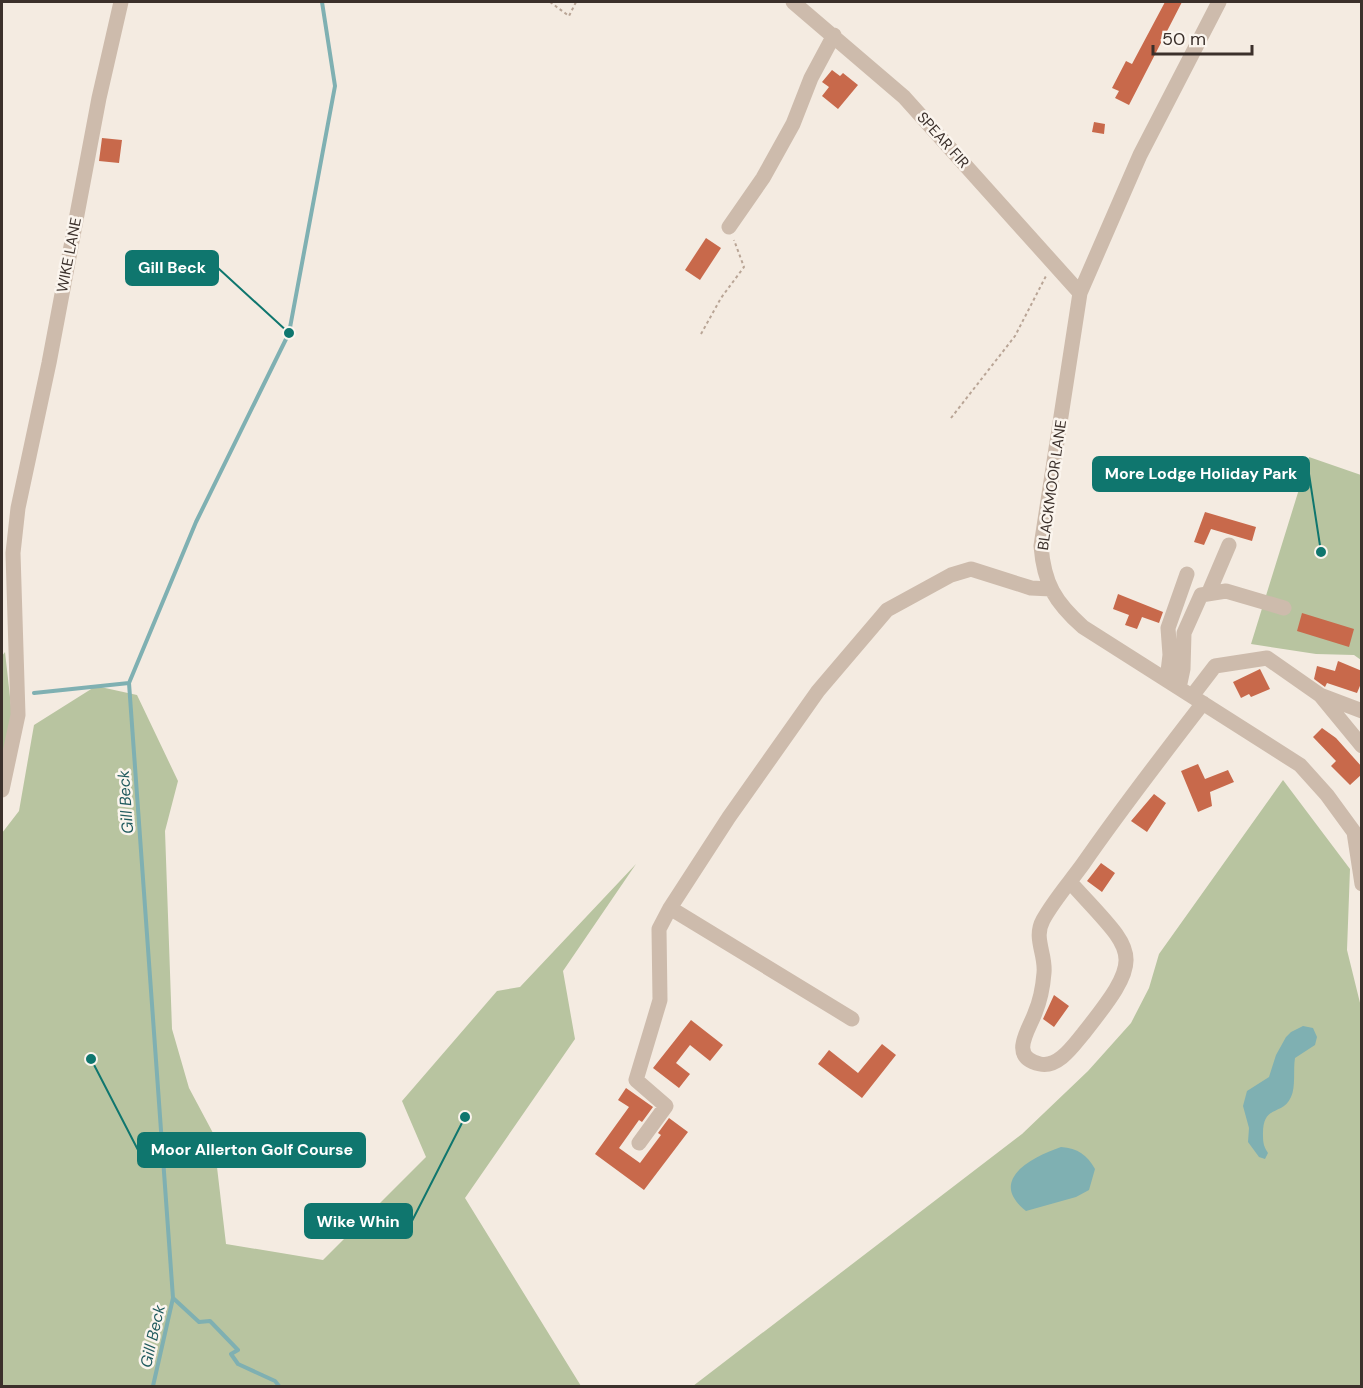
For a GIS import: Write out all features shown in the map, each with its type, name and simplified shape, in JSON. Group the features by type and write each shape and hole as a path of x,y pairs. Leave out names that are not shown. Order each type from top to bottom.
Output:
{"street":[{"name":"WIKE LANE","path":"2,790 18,715 13,553 18,508 49,363 99,98 121,2"},
{"name":"SPEAR FIR","path":"793,2 904,97 1080,293"},
{"name":"BLACKMOOR LANE","path":"1219,2 1140,155 1080,293 1041,546 1043,569 1051,589 1064,610 1083,627 1299,765 1358,831 1362,884"},
{"path":"729,227 763,177 793,124 811,78 834,35"},
{"path":"1209,592 1229,545"},
{"path":"639,1143 666,1106 636,1080 660,1000 659,929 670,908 729,817 819,691 887,610 951,575 971,569 1031,588 1051,589"},
{"path":"1185,692 1170,655 1168,628 1187,574"},
{"path":"1185,692 1186,625 1201,595 1226,591 1284,608"},
{"path":"1070,882 1119,936 1127,950 1127,968 1120,984 1076,1043 1054,1063 1038,1064 1026,1055 1022,1041 1041,993 1045,970 1039,940 1043,920 1070,882 1185,692 1215,666 1268,658 1320,695 1362,711"},
{"path":"1320,695 1362,746"},
{"path":"670,908 852,1019"}],"path":[{"path":"550,2 569,16 576,2"},
{"path":"701,334 721,298 744,267 729,227"},
{"path":"951,418 1015,336 1053,263"}],"green space":[{"path":"1309,457 1361,475 1361,660 1354,655 1316,654 1251,644"},
{"path":"5,652 12,715 2,757 2,656"},
{"path":"96,686 137,695 178,781 165,831 172,1029 189,1088 213,1133 226,1244 323,1260 426,1157 402,1101 497,991 520,987 636,864 563,971 575,1039 465,1198 581,1386 2,1386 2,833 19,811 34,725"},
{"path":"1283,780 1350,869 1347,950 1362,1011 1361,1386 693,1386 1022,1134 1088,1071 1131,1023 1149,988 1159,954"}],"water":[{"path":"1303,1026 1313,1028 1317,1037 1315,1045 1295,1058 1291,1097 1283,1107 1269,1114 1266,1119 1263,1138 1268,1153 1265,1159 1259,1157 1248,1142 1249,1128 1243,1106 1247,1091 1269,1077 1276,1055 1286,1037"},
{"path":"1061,1147 1077,1151 1092,1164 1095,1169 1089,1190 1076,1197 1026,1211 1015,1200 1011,1189 1012,1180 1027,1163"}],"building":[{"path":"1165,2 1182,2 1129,105 1115,98 1119,91 1112,88 1126,61 1132,64"},
{"path":"832,70 840,76 843,73 858,85 838,109 822,96 829,87 822,82"},
{"path":"1094,122 1105,124 1104,134 1092,132"},
{"path":"102,138 122,140 119,163 99,161"},
{"path":"706,238 721,248 700,280 685,270"},
{"path":"1205,512 1256,527 1252,541 1211,529 1204,545 1194,542"},
{"path":"1118,594 1163,612 1159,623 1142,617 1137,629 1125,625 1129,615 1113,609"},
{"path":"1302,613 1354,629 1349,647 1297,631"},
{"path":"1338,661 1362,671 1362,681 1357,693 1327,683 1325,687 1314,679 1317,666 1335,671"},
{"path":"1260,669 1270,689 1251,697 1249,694 1241,698 1233,682"},
{"path":"1322,728 1336,738 1362,767 1362,774 1350,785 1331,766 1336,761 1313,737"},
{"path":"1198,764 1205,779 1228,770 1234,782 1210,792 1212,806 1198,812 1181,771"},
{"path":"1154,794 1166,803 1147,832 1131,821"},
{"path":"1101,863 1115,873 1102,892 1087,881"},
{"path":"1054,995 1069,1006 1054,1027 1043,1019"},
{"path":"691,1020 723,1045 710,1061 690,1045 676,1063 690,1074 679,1088 653,1068"},
{"path":"882,1044 896,1055 862,1098 818,1064 829,1050 858,1073"},
{"path":"626,1088 653,1107 642,1122 639,1120 619,1148 640,1163 661,1135 658,1133 669,1118 688,1132 644,1190 595,1154 629,1107 618,1100"}],"waterway":[{"name":"Gill Beck","path":"153,1386 173,1298 129,683 196,522 289,333 335,86 322,2"},
{"path":"34,693 129,683"},
{"path":"173,1298 199,1322 210,1321 238,1350 231,1354 238,1364 275,1381 279,1386"}],"place":[{"name":"Gill Beck","path":"289,333"},
{"name":"More Lodge Holiday Park","path":"1321,552"},
{"name":"Moor Allerton Golf Course","path":"91,1059"},
{"name":"Wike Whin","path":"465,1117"}]}
